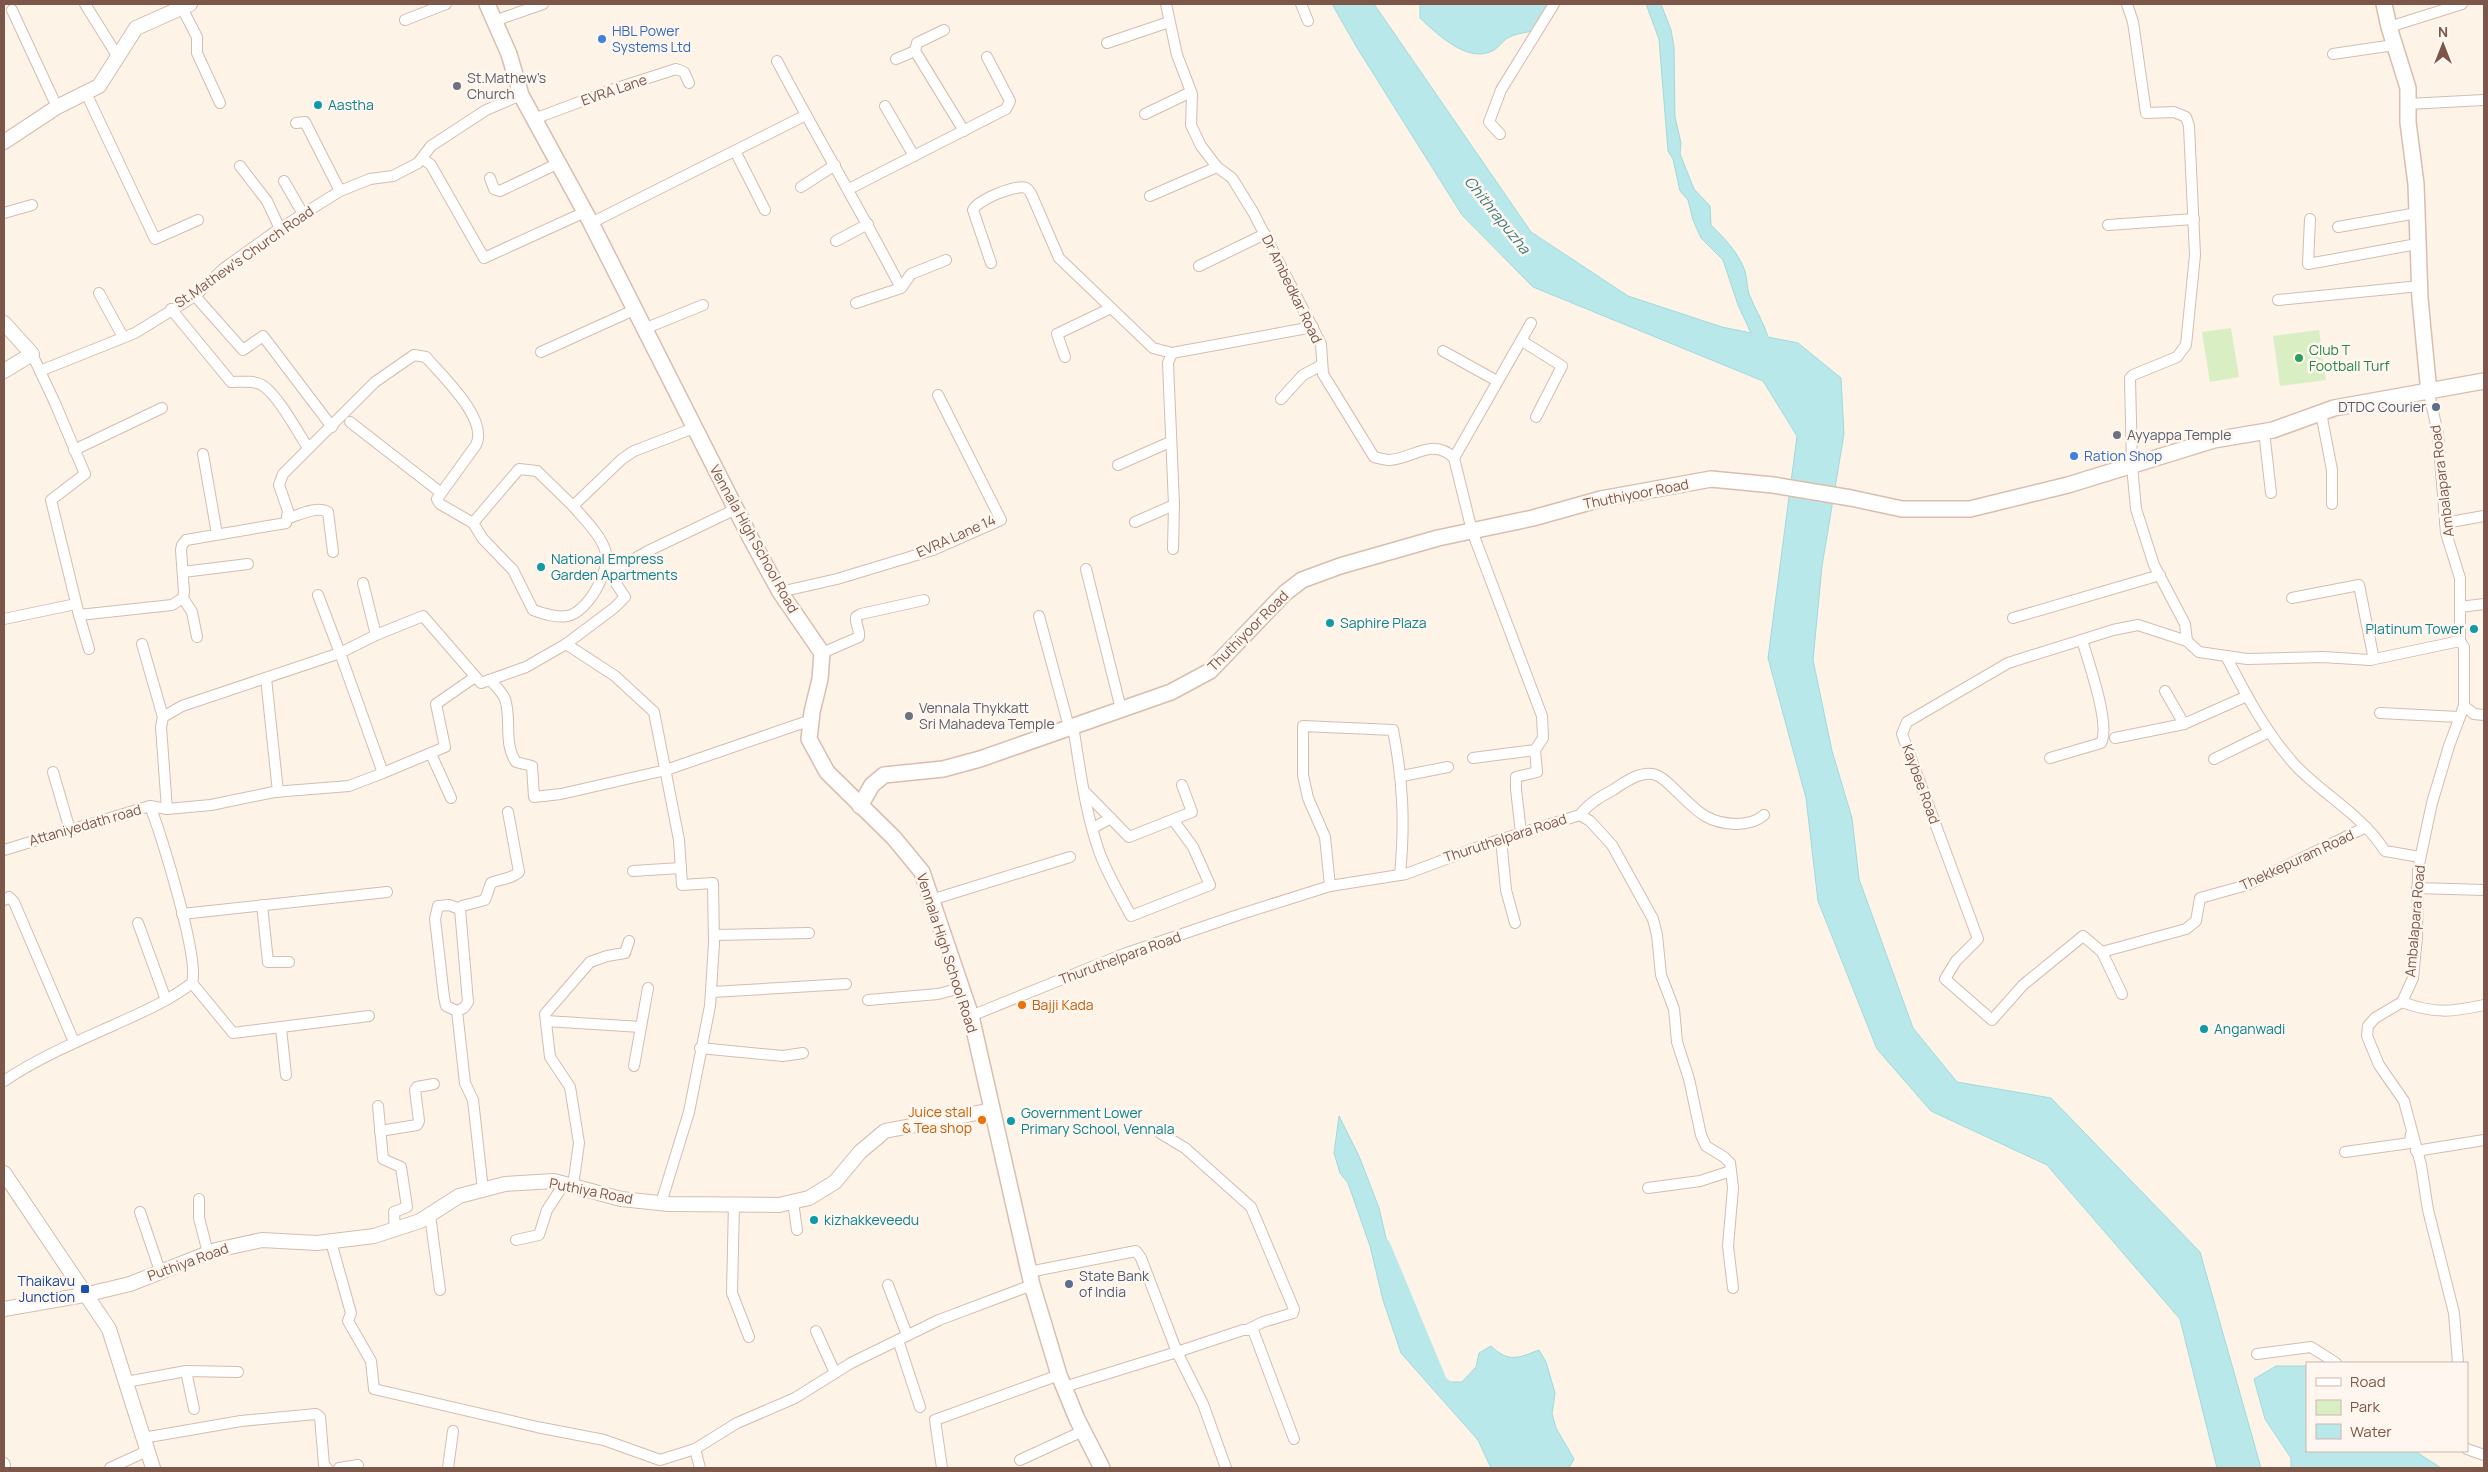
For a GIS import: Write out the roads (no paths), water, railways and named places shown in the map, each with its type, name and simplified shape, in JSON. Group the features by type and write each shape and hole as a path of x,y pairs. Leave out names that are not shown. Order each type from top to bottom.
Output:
{"main road":[{"name":"Vennala High School Road","path":"486,4 509,54 521,95 588,217 694,428 780,592 822,653 820,679 809,739 827,772 894,838 922,872 971,1016 1030,1279 1061,1381 1102,1468"},
{"path":"2384,4 2389,27 2408,88 2417,213 2417,244 2429,392 2484,381"},
{"name":"Thuthiyoor Road","path":"860,806 872,785 884,775 943,769 980,759 1171,692 1210,671 1285,593 1302,580 1438,538 1533,518 1601,499 1711,479 1774,485 1851,498 1902,510 1970,509 2068,485 2214,440 2264,431 2334,408 2429,392"}],"street":[{"path":"85,4 118,57"},
{"path":"406,20 446,4"},
{"path":"494,21 543,4"},
{"name":"Dr Ambedkar Road","path":"1166,4 1177,55 1191,92 1191,125 1201,146 1217,167 1232,178 1265,234 1321,344 1323,374 1374,457 1389,460 1436,448 1447,450 1454,458"},
{"path":"1301,4 1308,21"},
{"path":"1500,134 1489,122 1501,90 1554,4"},
{"path":"2127,4 2134,22 2146,113 2174,112 2186,117 2187,120 2194,219 2195,274 2186,345 2177,357 2133,375 2130,378 2132,466 2136,509 2160,575 2185,624 2187,641"},
{"path":"2389,27 2462,4"},
{"path":"4,142 57,107 99,86 136,28 186,6 197,37 197,53 220,103"},
{"path":"12,10 57,107"},
{"path":"1107,43 1169,22"},
{"path":"944,30 917,44 915,51 964,131"},
{"path":"2333,54 2394,44"},
{"path":"896,59 915,51"},
{"path":"849,189 1006,109 1010,101 987,57"},
{"path":"777,61 849,189 901,288"},
{"name":"EVRA Lane","path":"534,119 605,92 676,70 684,72 689,83"},
{"path":"1145,114 1191,92"},
{"path":"86,93 155,239 198,220"},
{"name":"St.Mathew's Church Road","path":"40,371 135,332 195,296 223,269 280,229 340,191 370,179 393,176 418,163 431,146 486,110 521,95"},
{"path":"2408,104 2484,100"},
{"path":"885,106 914,156"},
{"path":"422,158 431,165 484,258 588,217 735,150 806,115"},
{"path":"296,123 305,122 340,191"},
{"path":"735,150 765,210"},
{"path":"490,178 497,192 559,163"},
{"path":"801,187 835,165"},
{"path":"240,166 267,201 280,229"},
{"path":"1150,196 1217,167"},
{"path":"284,180 303,214"},
{"path":"991,263 973,210 977,203 1011,189 1024,187 1028,189 1033,198 1059,258 1153,348 1172,353 1313,327"},
{"path":"4,213 32,204"},
{"path":"2338,227 2417,213"},
{"path":"2108,225 2194,219"},
{"path":"2310,219 2308,264 2417,244"},
{"path":"836,241 868,224"},
{"path":"1199,266 1265,234"},
{"path":"856,303 901,288 911,274 946,260"},
{"path":"2278,300 2420,286"},
{"path":"99,293 123,337"},
{"path":"195,296 243,350 263,336 332,427"},
{"path":"644,329 703,305"},
{"path":"1065,357 1057,334 1111,308"},
{"path":"171,309 231,382 247,381 262,384 274,397 308,448"},
{"path":"541,352 634,310"},
{"path":"4,323 32,354 85,474 51,500 89,649"},
{"path":"1521,833 1516,777 1537,772 1535,750 1543,738 1542,716 1472,531 1454,458 1531,323"},
{"path":"1522,341 1562,366 1536,417"},
{"path":"1443,352 1497,382"},
{"path":"1172,353 1168,363 1174,505 1173,549"},
{"path":"4,371 32,354"},
{"path":"289,518 281,495 279,480 308,448 332,427 350,404 375,382 414,355 426,357 469,409 478,430 479,439 476,445 440,492 437,499 440,504 474,523 483,539 513,570 533,610 547,615 569,616 585,605 601,581 607,554 599,538 573,506 537,471 518,469 474,523"},
{"path":"1280,399 1303,375 1322,365"},
{"name":"Ambalapara Road","path":"2402,1002 2413,978 2417,937 2420,857 2432,804 2464,706 2464,647 2460,641 2460,578 2445,523 2438,434 2429,392"},
{"name":"EVRA Lane 14","path":"780,592 837,579 933,550 1001,520 938,395"},
{"path":"74,450 162,408"},
{"path":"2321,413 2332,470 2332,504"},
{"path":"350,422 440,492"},
{"path":"573,506 616,465 634,451 694,428"},
{"path":"2264,431 2271,492"},
{"path":"1118,465 1170,442"},
{"path":"203,454 217,534"},
{"path":"1135,522 1174,505"},
{"path":"79,615 172,605 182,598 184,592 182,544 186,540 278,525 286,523 289,518 323,509 328,512 333,552"},
{"path":"162,718 182,706 340,652 423,616 481,683 526,667 566,644 614,608 625,597 609,573 648,551 736,509"},
{"path":"2445,523 2484,516"},
{"path":"183,572 248,564"},
{"path":"1086,569 1121,709"},
{"path":"2013,618 2160,575"},
{"path":"363,583 376,635"},
{"path":"2292,598 2359,586 2372,654 2370,660"},
{"path":"318,595 383,773"},
{"path":"182,598 192,612 197,637"},
{"path":"822,653 859,637 860,631 856,617 861,614 924,600"},
{"path":"4,619 76,604"},
{"path":"2460,607 2484,604"},
{"path":"1039,616 1071,727 1093,828 1107,871 1131,916 1210,885 1193,847 1174,821"},
{"name":"Kaybee Road","path":"2102,952 2083,936 2023,985 1992,1020 1945,980 1956,961 1978,939 1902,734 1907,722 2008,663 2138,624 2187,641 2199,652 2247,659 2323,657 2370,660 2460,641"},
{"path":"2050,758 2101,743 2105,737 2100,703 2082,640"},
{"path":"142,644 162,718 160,727 167,809"},
{"path":"566,644 615,676 654,712 666,770 682,868 682,885 713,883 712,992 700,1048 690,1112 661,1203"},
{"path":"2226,656 2247,696 2279,747 2313,782 2366,827 2377,838 2385,851 2420,857"},
{"path":"150,806 167,809 211,805 278,792 349,786 431,754 445,748 436,704 475,677"},
{"path":"266,678 278,792"},
{"path":"490,680 504,698 508,740 514,759 517,763 532,766 534,797 561,794 666,770 811,720"},
{"path":"2164,691 2184,724"},
{"path":"2115,738 2184,724 2247,696"},
{"path":"2464,706 2474,714 2484,714"},
{"path":"2380,713 2459,718"},
{"path":"1330,886 1325,836 1308,798 1303,775 1303,726 1393,730 1402,776 1404,834 1400,875"},
{"path":"2214,759 2269,732"},
{"path":"1473,758 1535,750"},
{"path":"431,754 451,798"},
{"path":"1402,776 1448,767"},
{"path":"53,772 70,830"},
{"path":"1580,815 1587,805 1631,779 1646,774 1656,775 1665,780 1703,815 1718,823 1739,824 1757,821 1764,815"},
{"path":"1084,791 1129,837 1174,821 1192,812 1182,785"},
{"name":"Attaniyedath road","path":"4,850 150,806 157,823 182,914 192,958 194,972 192,983"},
{"path":"460,909 462,906 485,900 491,883 500,879 514,877 519,872 508,812"},
{"name":"Thuruthelpara Road","path":"971,1016 1124,954 1330,886 1400,875 1501,839 1580,815 1590,821 1612,845 1653,918 1661,975 1674,1009 1677,1042 1689,1079 1701,1135 1706,1146 1724,1157 1730,1164 1731,1171"},
{"path":"1093,828 1111,818"},
{"name":"Thekkepuram Road","path":"2102,952 2186,929 2196,921 2200,898 2247,885 2366,827"},
{"path":"1501,839 1506,890 1515,923"},
{"path":"931,900 1070,857"},
{"path":"633,871 682,868"},
{"path":"2418,888 2484,890"},
{"path":"182,914 387,892"},
{"path":"4,900 9,897 14,902 74,1042"},
{"path":"262,905 268,962 289,962"},
{"path":"449,905 460,909 468,1002 464,1008 457,1011 446,1006 435,918 438,906 449,905"},
{"path":"138,923 166,1000"},
{"path":"714,935 809,933"},
{"path":"516,1240 539,1235 548,1210 568,1185 579,1144 570,1088 550,1057 546,1014 590,962 607,956 625,953 629,941"},
{"path":"2102,952 2122,994"},
{"path":"4,1081 33,1062 166,1000 192,983 232,1033 369,1016"},
{"path":"712,992 846,984"},
{"path":"634,1066 648,988"},
{"path":"868,1000 938,994 961,988"},
{"path":"2458,1362 2454,1313 2428,1210 2421,1165 2411,1134 2404,1101 2379,1065 2366,1036 2368,1026 2374,1018 2402,1002 2423,1009 2451,1012 2484,1005"},
{"path":"457,1011 466,1083 473,1100 483,1190"},
{"path":"546,1021 641,1027"},
{"path":"281,1028 286,1075"},
{"path":"700,1048 783,1056 803,1053"},
{"path":"380,1131 417,1125 419,1121 415,1090 417,1087 434,1084"},
{"path":"378,1106 383,1159 401,1167 407,1206 394,1212 395,1230"},
{"name":"Puthiya Road","path":"4,1308 84,1295 130,1284 208,1253 262,1240 317,1244 374,1236 420,1221 459,1196 505,1184 554,1181 621,1199 661,1203 779,1204 793,1202 810,1198 835,1182 860,1152 885,1131 992,1110"},
{"path":"942,1468 935,1420 1061,1381 1177,1352 1293,1313 1294,1309 1251,1207 1185,1148 1160,1133"},
{"path":"2346,1152 2410,1143 2411,1134"},
{"path":"2416,1150 2484,1140"},
{"path":"1648,1188 1693,1183 1731,1171 1733,1188 1728,1254 1733,1288"},
{"path":"6,1181 56,1250 84,1295 109,1329 153,1468"},
{"path":"199,1199 200,1218 208,1253"},
{"path":"793,1202 797,1230"},
{"path":"734,1203 732,1293 749,1337"},
{"path":"140,1212 160,1271"},
{"path":"430,1215 440,1290"},
{"path":"331,1242 351,1313 348,1321 371,1361 374,1388 537,1427 604,1440 660,1460 695,1449 736,1423 795,1398 835,1373 903,1338 1030,1279 1136,1251 1141,1258 1177,1352 1203,1404 1226,1468"},
{"path":"888,1285 920,1407"},
{"path":"1249,1329 1253,1330 1257,1339 1294,1438"},
{"path":"816,1330 835,1373"},
{"path":"2257,1354 2310,1347 2334,1362"},
{"path":"126,1382 186,1371 238,1372"},
{"path":"186,1371 194,1409"},
{"path":"110,1468 145,1444 241,1421 316,1414 320,1417 324,1465 327,1468"},
{"path":"1020,1460 1083,1431"},
{"path":"448,1468 453,1432"},
{"path":"695,1449 700,1468"},
{"path":"2468,1449 2484,1456"},
{"path":"339,1468 358,1465"}],"water":[{"name":"Chithrapuzha","path":"1332,4 1374,4 1531,232 1628,296 1722,327 1751,333 1738,305 1723,260 1701,238 1693,220 1688,200 1680,191 1673,159 1668,151 1659,39 1646,4 1661,4 1671,30 1674,47 1675,117 1681,143 1680,154 1694,189 1710,206 1711,225 1731,246 1739,258 1745,271 1749,294 1768,337 1798,343 1841,378 1844,434 1822,566 1813,660 1832,751 1852,818 1859,879 1913,1028 1957,1082 2051,1098 2200,1252 2261,1468 2217,1468 2180,1319 2047,1165 1931,1111 1877,1049 1818,901 1806,798 1768,658 1797,436 1763,381 1533,287 1462,215 1356,46"},
{"path":"1420,4 1548,4 1532,31 1509,37 1494,50 1484,54 1474,54 1454,46 1435,32 1420,18"},
{"path":"1339,1116 1359,1156 1379,1208 1391,1260 1436,1375 1437,1383 1444,1387 1451,1382 1462,1382 1476,1367 1479,1353 1491,1346 1509,1357 1519,1357 1539,1350 1546,1362 1555,1393 1552,1414 1556,1428 1574,1459 1569,1468 1491,1468 1478,1440 1401,1353 1383,1300 1370,1246 1348,1183 1340,1173 1334,1153"},
{"path":"2276,1366 2306,1366 2306,1452 2417,1452 2441,1468 2291,1468 2291,1458 2265,1419 2254,1379"}],"waterway":[{"path":"1385,1244 1442,1381 1457,1393"}],"place":[{"name":"HBL Power Systems Ltd","path":"602,39"},
{"name":"St.Mathew's Church","path":"457,86"},
{"name":"Aastha","path":"318,105"},
{"name":"Club T Football Turf","path":"2299,358"},
{"name":"DTDC Courier","path":"2436,407"},
{"name":"Ayyappa Temple","path":"2117,435"},
{"name":"Ration Shop","path":"2074,456"},
{"name":"National Empress Garden Apartments","path":"541,567"},
{"name":"Saphire Plaza","path":"1330,623"},
{"name":"Platinum Tower","path":"2474,629"},
{"name":"Vennala Thykkatt Sri Mahadeva Temple","path":"909,716"},
{"name":"Bajji Kada","path":"1022,1005"},
{"name":"Anganwadi","path":"2204,1029"},
{"name":"Juice stall & Tea shop","path":"982,1120"},
{"name":"Government Lower Primary School, Vennala","path":"1011,1121"},
{"name":"kizhakkeveedu","path":"814,1220"},
{"name":"State Bank of India","path":"1069,1284"},
{"name":"Thaikavu Junction","path":"85,1289"}]}
